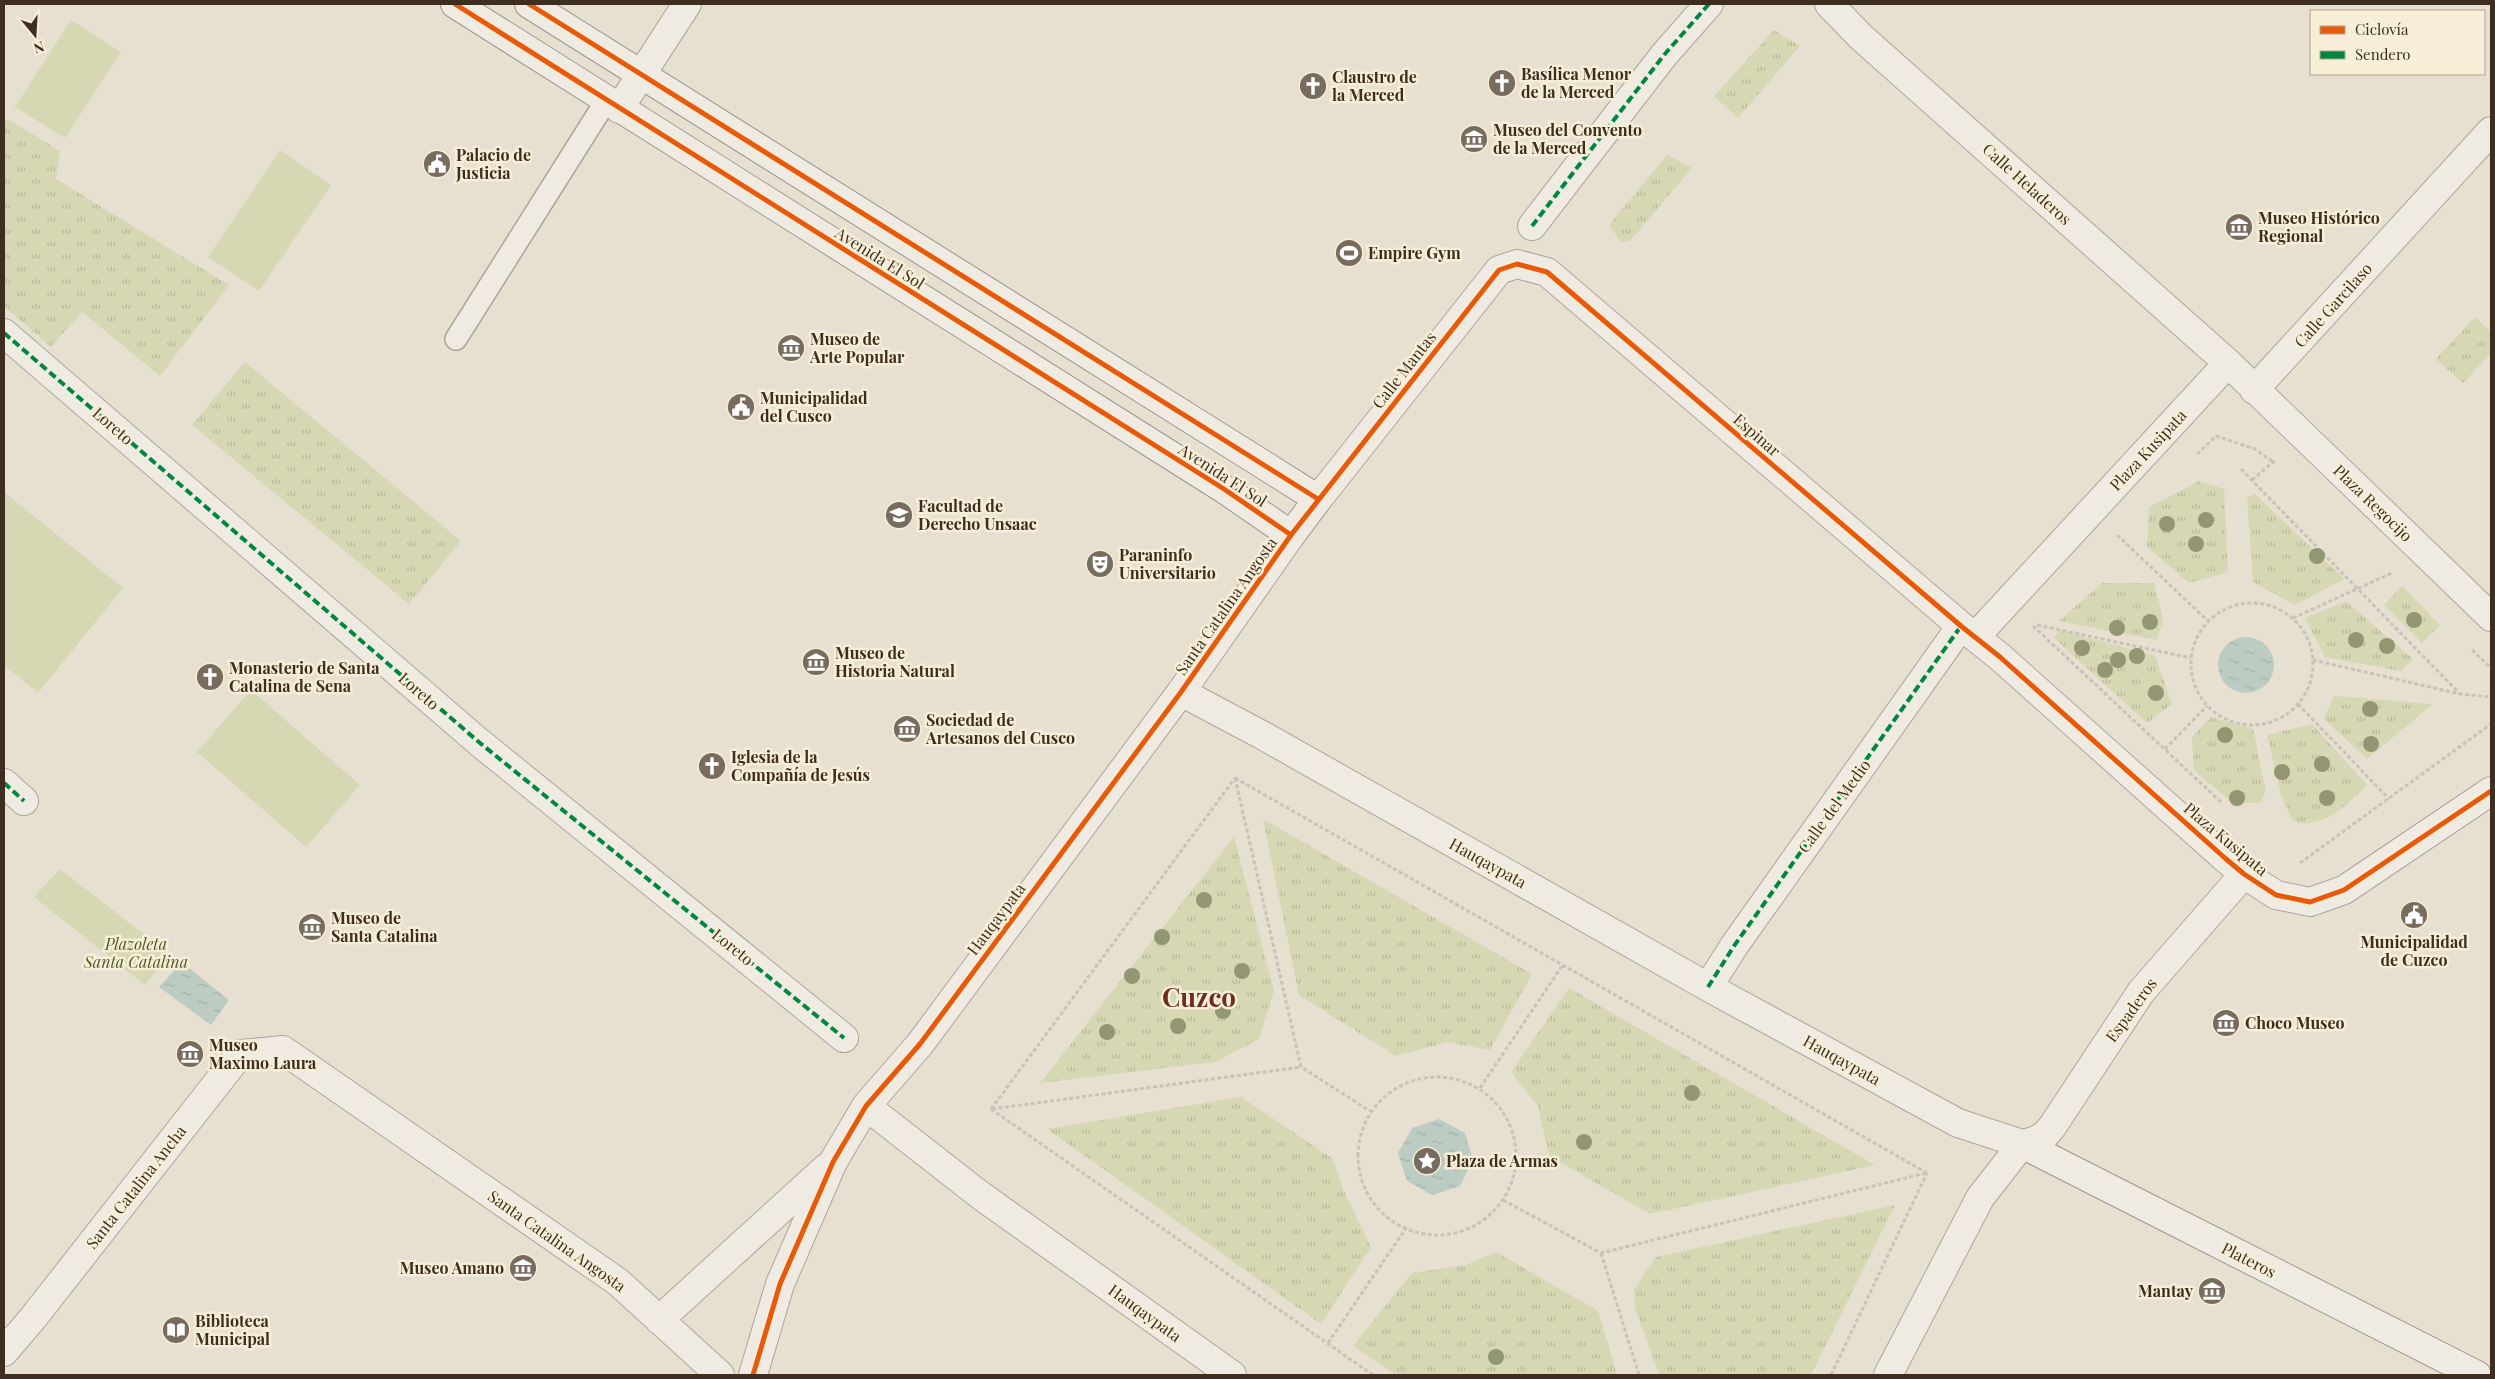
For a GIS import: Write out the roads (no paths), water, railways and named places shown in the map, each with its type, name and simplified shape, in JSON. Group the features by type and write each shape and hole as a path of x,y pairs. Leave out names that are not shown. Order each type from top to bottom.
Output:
{"street":[{"name":"Avenida El Sol","path":"456,4 612,105 1216,484 1291,535"},
{"name":"Avenida El Sol","path":"529,4 1318,499"},
{"path":"612,105 642,74 688,4"},
{"path":"1532,226 1664,55 1709,4"},
{"name":"Calle Heladeros","path":"1829,4 1861,37 2228,363 2254,390"},
{"name":"Calle Garcilaso","path":"2254,390 2491,131"},
{"name":"Calle Mantas","path":"1291,535 1499,270 1517,264"},
{"name":"Espinar","path":"1517,264 1547,272 1968,632"},
{"name":"Loreto","path":"4,333 480,743 844,1038"},
{"name":"Plaza Kusipata","path":"2228,363 1968,632 2244,874 2276,895 2310,902 2344,890 2491,791"},
{"name":"Plaza Regocijo","path":"2254,390 2491,616"},
{"name":"Santa Catalina Angosta","path":"1181,692 1291,535"},
{"name":"Calle del Medio","path":"1708,987 1734,946 1968,632"},
{"name":"Hauqaypata","path":"833,1162 866,1106 920,1044 1181,692 1262,735 1708,987 1958,1123 2022,1144"},
{"path":"4,783 24,801"},
{"name":"Espaderos","path":"2022,1144 2034,1141 2048,1131 2141,992 2244,874"},
{"name":"Santa Catalina Angosta","path":"283,1050 618,1282 720,1375"},
{"name":"Santa Catalina Ancha","path":"4,1352 33,1318 240,1054 283,1050"},
{"name":"Hauqaypata","path":"866,1106 980,1195 1232,1375"},
{"path":"1888,1375 1980,1198 2022,1144"},
{"name":"Plateros","path":"2022,1144 2477,1375"},
{"path":"659,1320 833,1162"},
{"path":"753,1375 780,1284 833,1162"}],"lane":[{"path":"456,339 612,105"}],"water":[{"path":"2246,637 2266,645 2274,665 2266,685 2246,693 2226,685 2218,665 2226,645"},
{"path":"182,962 229,1000 211,1025 159,987"},
{"path":"1439,1119 1465,1133 1473,1160 1460,1186 1432,1195 1407,1181 1398,1153 1412,1128"}],"place":[{"name":"Basílica Menor de la Merced","path":"1502,83"},
{"name":"Claustro de la Merced","path":"1313,86"},
{"name":"Museo del Convento de la Merced","path":"1474,139"},
{"name":"Palacio de Justicia","path":"437,164"},
{"name":"Museo Histórico Regional","path":"2239,227"},
{"name":"Empire Gym","path":"1349,253"},
{"name":"Museo de Arte Popular","path":"791,348"},
{"name":"Municipalidad del Cusco","path":"741,407"},
{"name":"Facultad de Derecho Unsaac","path":"899,515"},
{"name":"Paraninfo Universitario","path":"1100,564"},
{"name":"Museo de Historia Natural","path":"816,662"},
{"name":"Monasterio de Santa Catalina de Sena","path":"210,677"},
{"name":"Sociedad de Artesanos del Cusco","path":"907,729"},
{"name":"Iglesia de la Compañía de Jesús","path":"712,766"},
{"name":"Municipalidad de Cuzco","path":"2414,915"},
{"name":"Museo de Santa Catalina","path":"312,927"},
{"name":"Choco Museo","path":"2226,1023"},
{"name":"Museo Maximo Laura","path":"190,1054"},
{"name":"Plaza de Armas","path":"1427,1161"},
{"name":"Museo Amano","path":"523,1268"},
{"name":"Mantay","path":"2212,1291"},
{"name":"Biblioteca Municipal","path":"176,1330"}],"district":[{"name":"Cuzco","path":"1199,998"}],"park label":[{"name":"Plazoleta Santa Catalina","path":"136,953"}]}
